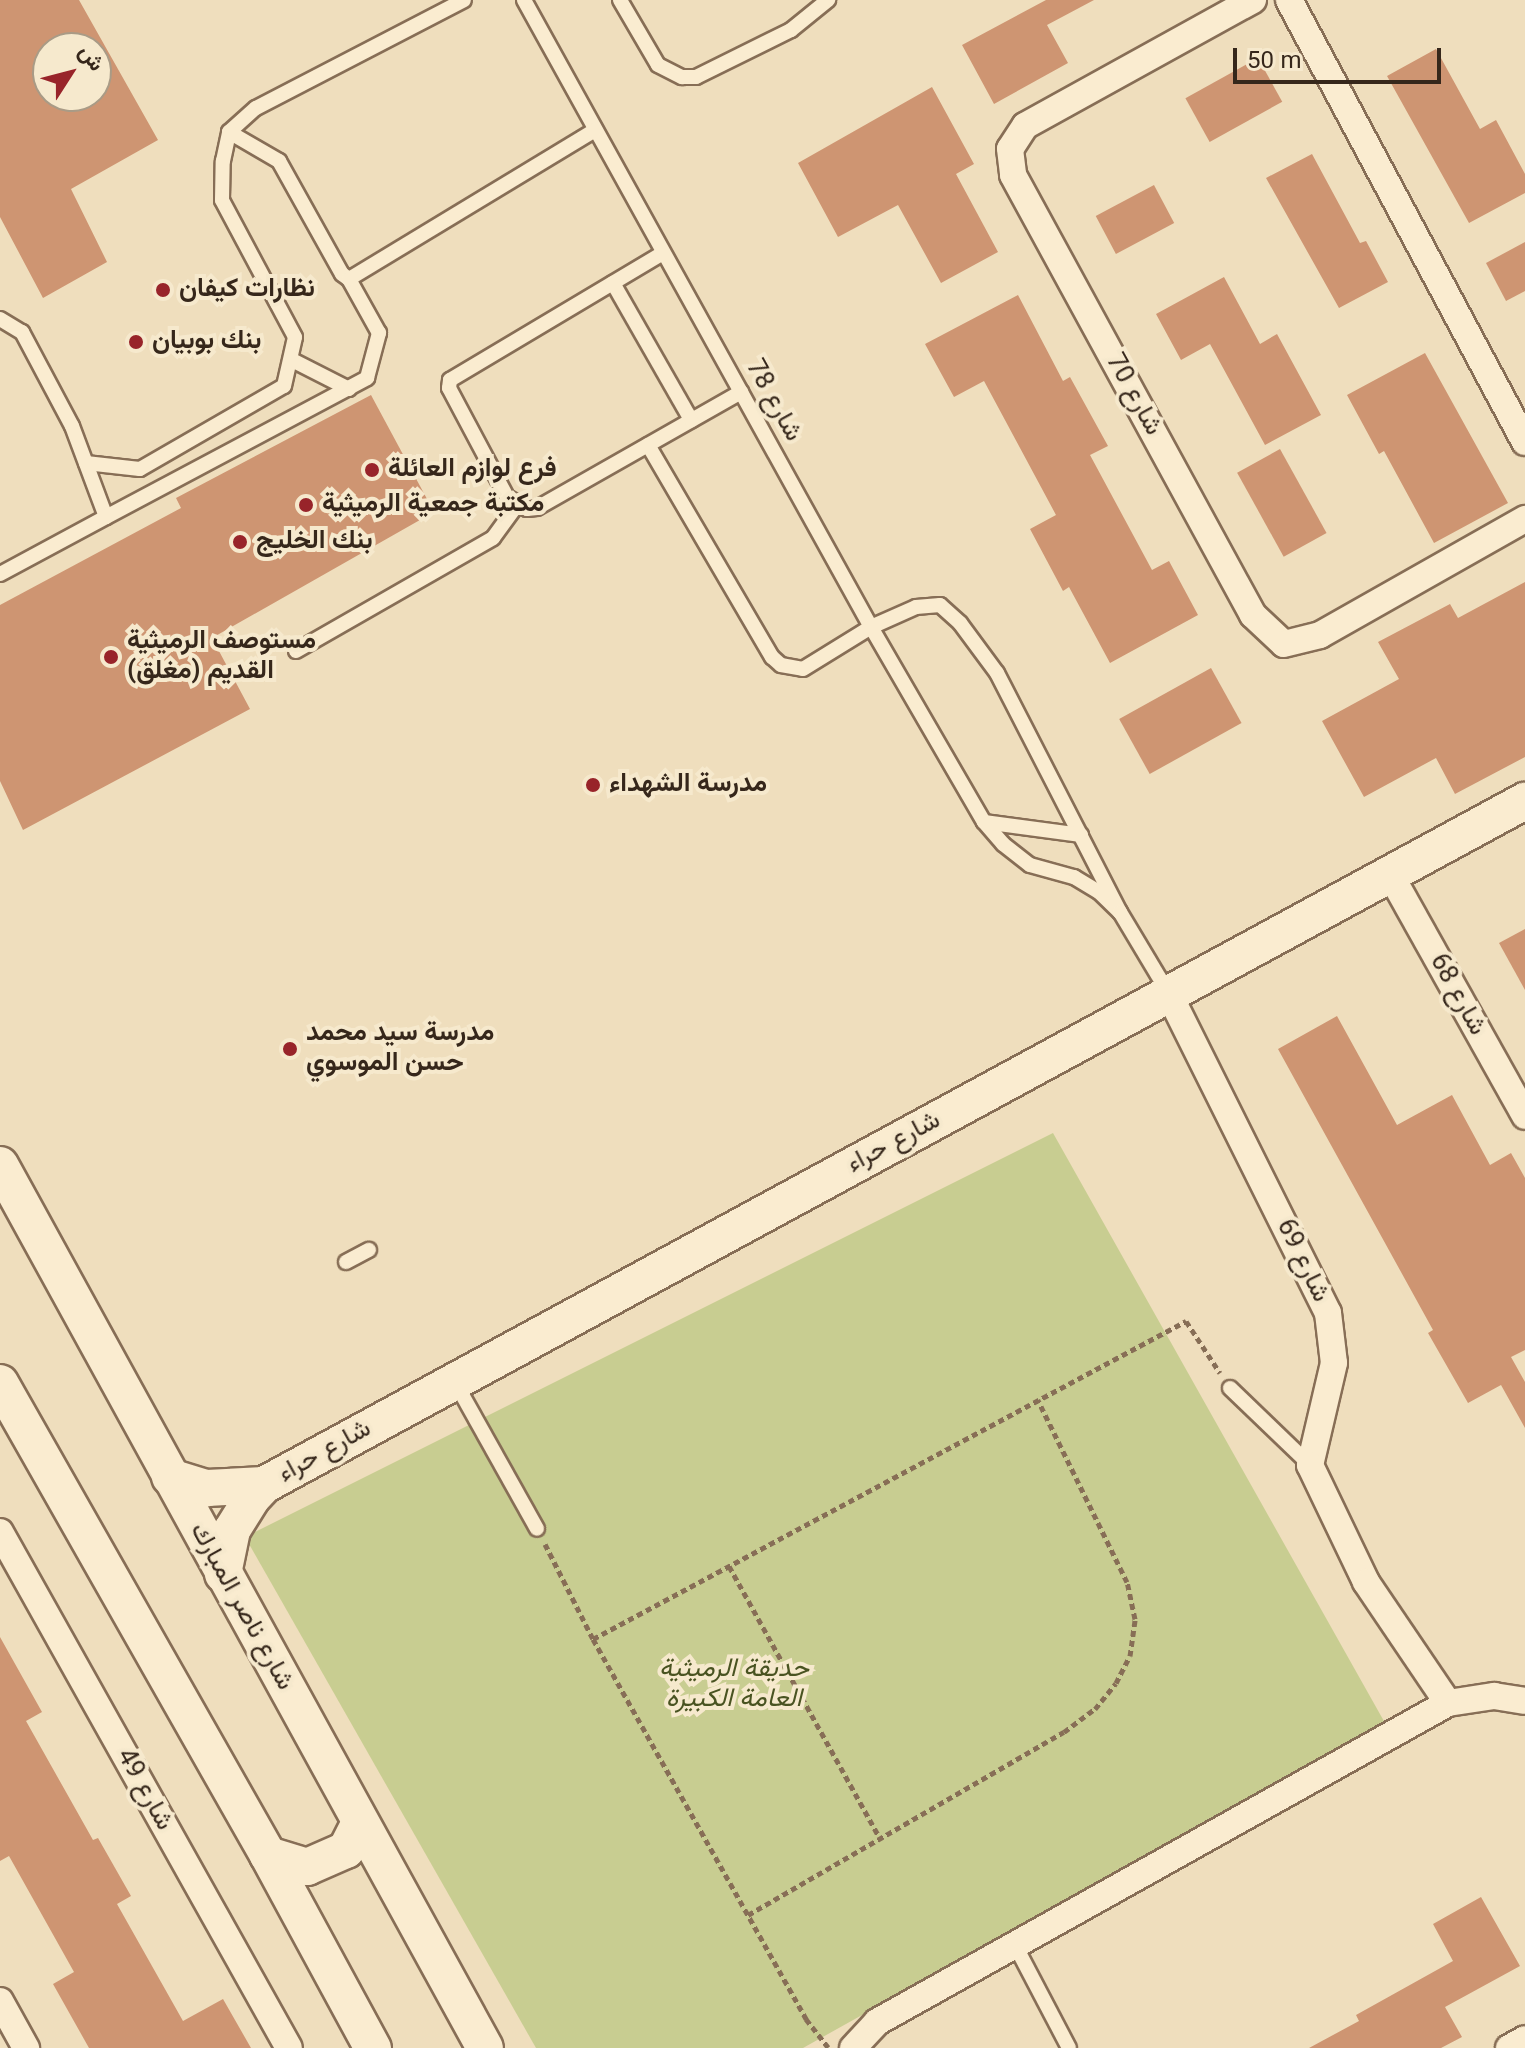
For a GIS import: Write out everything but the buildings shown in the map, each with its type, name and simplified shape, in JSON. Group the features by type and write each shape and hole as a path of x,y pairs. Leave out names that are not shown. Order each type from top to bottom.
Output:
{"street":[{"name":"شارع 70","path":"1253,0 1025,126 1010,149 1013,175 1253,615 1284,644 1320,635 1525,519"},
{"path":"1289,0 1525,442"},
{"name":"شارع حراء","path":"223,1574 232,1530 251,1499 264,1485 1525,801"},
{"name":"شارع 68","path":"1390,874 1525,1116"},
{"name":"شارع 69","path":"1169,994 1328,1313 1334,1363 1310,1465"},
{"name":"شارع ناصر المبارك","path":"0,1165 10,1193 485,2048"},
{"path":"0,1383 15,1445 268,1855 373,2048"},
{"path":"1310,1465 1366,1582 1448,1703"},
{"name":"شارع حراء","path":"170,1477 216,1489 264,1485"},
{"name":"شارع 49","path":"0,1532 289,2048"},
{"path":"853,2048 877,2022 1448,1703 1494,1696 1525,1701"},
{"path":"268,1855 307,1867 346,1850 360,1823"},
{"path":"0,2001 26,2048"},
{"path":"1509,2048 1525,2039"}],"lane":[{"path":"86,463 140,469 284,386 295,337 222,200 223,161 229,132 256,108 446,4 464,0"},
{"name":"شارع 78","path":"524,0 871,627 984,822 1003,844 1030,865 1074,877 1099,892 1120,912"},
{"path":"620,0 658,65 682,77 696,77 791,30 828,0"},
{"path":"349,279 595,130"},
{"path":"0,574 367,378 379,333 349,279 342,274 279,161 229,132"},
{"path":"663,253 450,380 449,388 507,497 517,505 537,508 741,392"},
{"path":"613,283 691,420"},
{"path":"0,319 22,332 72,426 106,517"},
{"path":"292,360 349,389"},
{"path":"648,445 772,657 781,665 803,669 871,627"},
{"path":"296,651 493,538 517,505"},
{"name":"شارع 78","path":"871,627 916,607 940,605 960,623 997,673 1120,912 1169,994"},
{"path":"984,822 1081,835"},
{"path":"346,1262 369,1250"},
{"path":"455,1382 537,1529"},
{"path":"1230,1388 1310,1465"},
{"path":"1015,1945 1069,2048"}],"path":[{"path":"593,1639 1186,1321 1230,1388"},
{"path":"748,1915 1064,1732 1095,1709 1116,1683 1130,1656 1135,1619 1127,1582 1038,1400"},
{"path":"537,1529 593,1639 806,2019 828,2048"},
{"path":"729,1566 880,1838"}],"green space":[{"name":"حديقة الرميثية العامة الكبيرة","path":"1053,1133 1385,1723 803,2048 536,2048 245,1537"}],"place":[{"name":"نظارات كيفان","path":"163,290"},
{"name":"بنك بوبيان","path":"136,342"},
{"name":"فرع لوازم العائلة","path":"372,470"},
{"name":"مكتبة جمعية الرميثية","path":"306,505"},
{"name":"بنك الخليج","path":"240,542"},
{"name":"مستوصف الرميثية القديم (مغلق)","path":"111,657"},
{"name":"مدرسة الشهداء","path":"593,785"},
{"name":"مدرسة سيد محمد حسن الموسوي","path":"290,1049"}]}
